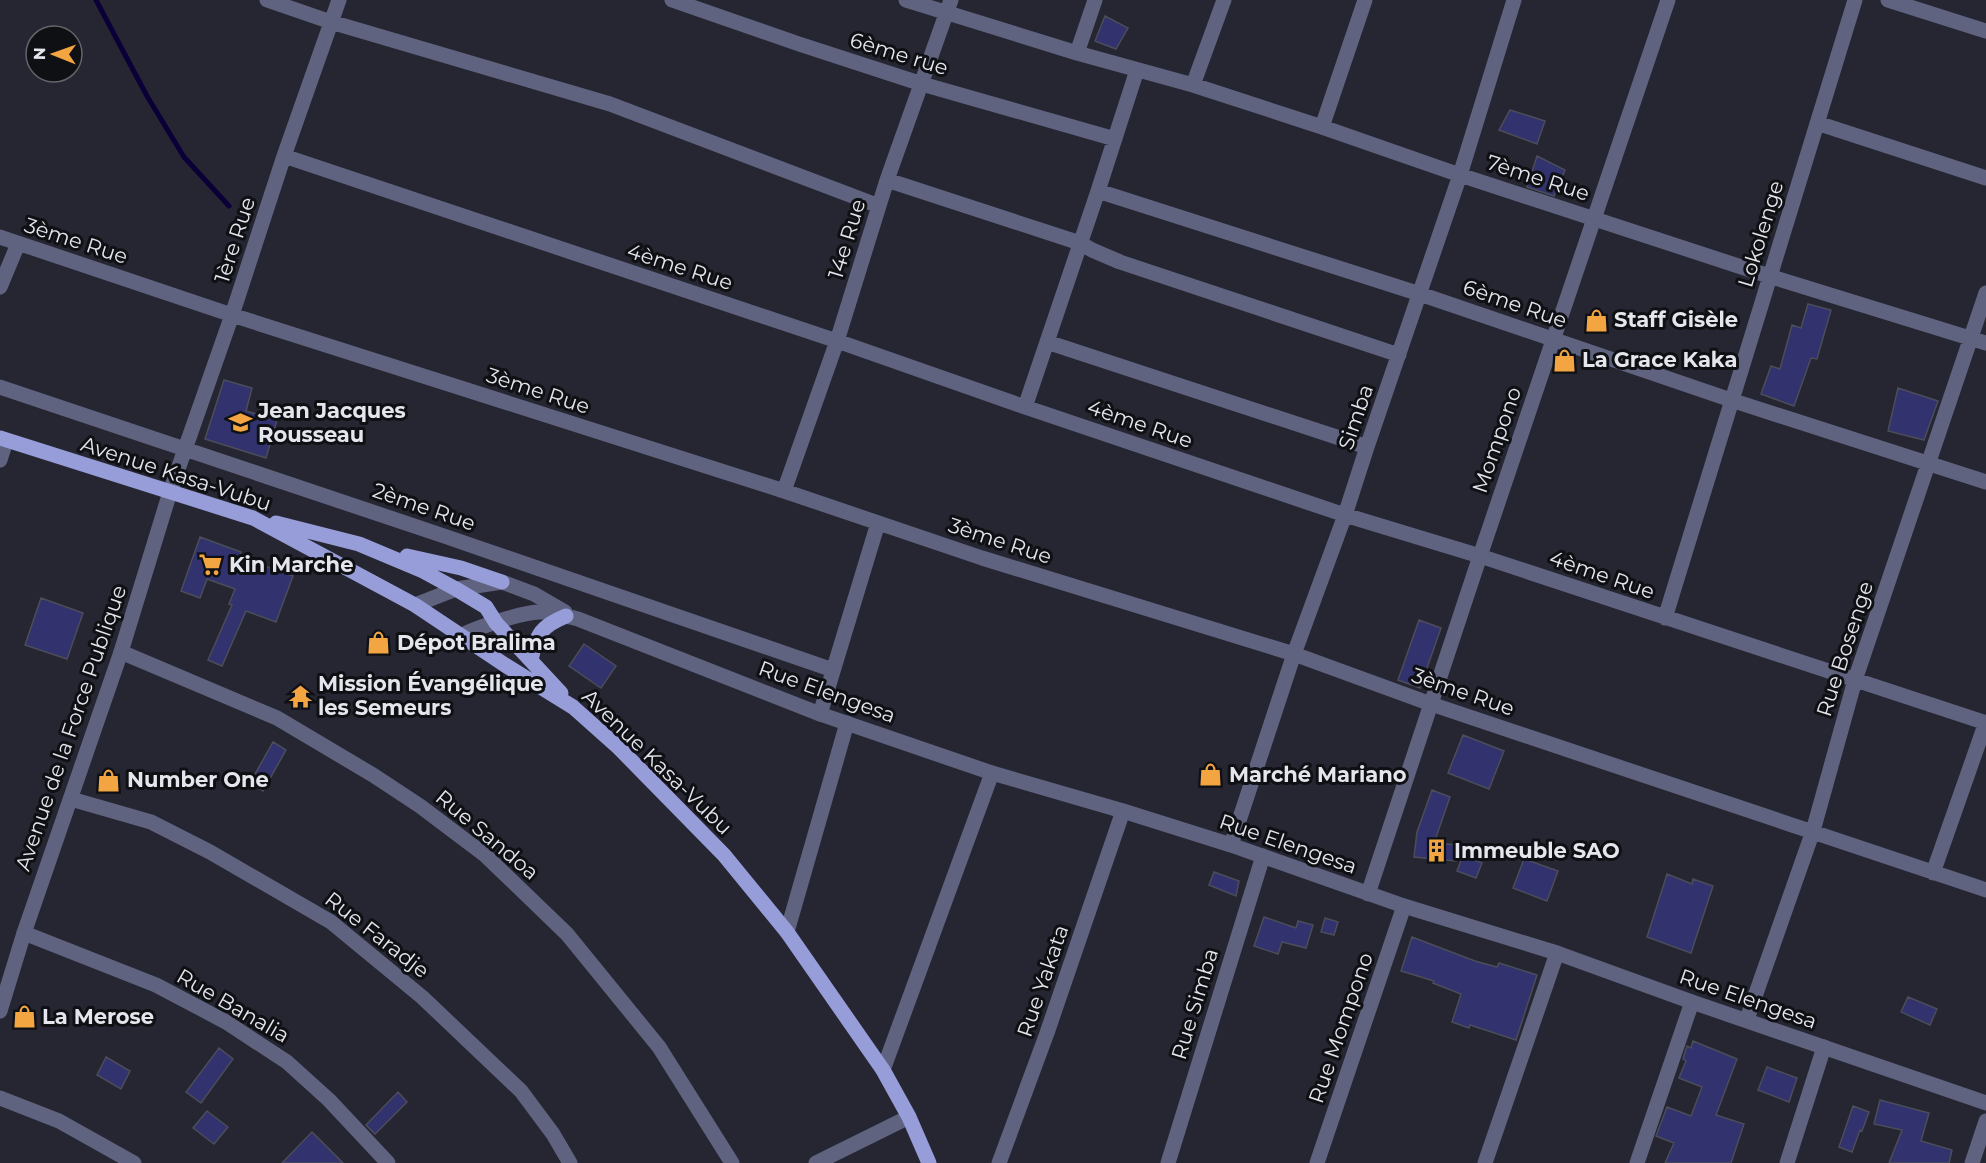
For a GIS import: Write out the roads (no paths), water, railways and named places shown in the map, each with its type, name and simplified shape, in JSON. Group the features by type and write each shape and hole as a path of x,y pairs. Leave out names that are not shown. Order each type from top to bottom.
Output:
{"main road":[{"name":"Avenue Kasa-Vubu","path":"3,439 253,518 415,605 573,707 619,748 724,855 787,932 883,1070 909,1117 929,1163"},
{"path":"253,518 359,544 421,570 456,589 486,607 496,623 573,707"},
{"path":"373,549 461,568 502,582"},
{"path":"531,660 539,634 553,621 572,618"}],"street":[{"path":"267,0 331,22 610,104 879,206"},
{"name":"1ère Rue","path":"170,492 339,0"},
{"name":"6ème rue","path":"672,0 922,84 1115,140"},
{"name":"7ème Rue","path":"906,0 949,6 1077,53 1192,85 1769,276 1979,341"},
{"path":"1077,53 1095,0"},
{"path":"1192,85 1224,0"},
{"path":"1322,127 1365,0"},
{"name":"Simba","path":"1231,845 1294,654 1345,515 1461,175 1514,0"},
{"name":"Mompono","path":"1368,894 1668,0"},
{"name":"Lokolenge","path":"1665,618 1855,0"},
{"path":"1888,0 1986,31"},
{"name":"14e Rue","path":"784,491 837,341 887,180 949,6"},
{"path":"1025,407 1137,70"},
{"path":"1817,123 1986,178"},
{"name":"4ème Rue","path":"284,156 837,341 1345,515 1480,556 1986,723"},
{"path":"887,180 1080,243 1120,262 1399,355"},
{"name":"6ème Rue","path":"1098,191 1420,294 1731,400 1986,482"},
{"name":"3ème Rue","path":"0,237 232,315 784,491 982,558 1294,654 1431,704 1986,890"},
{"path":"0,287 18,244"},
{"name":"Rue Bosenge","path":"1747,1019 1813,831 1855,680 1930,463 1979,341 1986,293"},
{"path":"1047,342 1367,447"},
{"name":"2ème Rue","path":"0,387 833,670"},
{"path":"0,460 3,439"},
{"name":"Avenue de la Force Publique","path":"0,1011 24,933 121,652 170,492"},
{"path":"820,714 878,523"},
{"path":"415,605 456,589 502,582 534,594 572,618"},
{"path":"462,635 535,612 572,618"},
{"name":"Rue Elengesa","path":"572,618 820,714 992,772 1231,845 1404,906 1557,953 1986,1103"},
{"name":"Rue Sandoa","path":"121,652 277,718 373,775 485,855 567,934 659,1047 732,1163"},
{"path":"787,932 847,723"},
{"path":"1933,873 1986,723"},
{"path":"883,1070 992,772"},
{"name":"Rue Faradje","path":"71,799 151,822 210,852 331,922 422,997 521,1092 553,1134 570,1163"},
{"name":"Rue Yakata","path":"999,1163 1124,811"},
{"name":"Rue Simba","path":"1168,1163 1263,856"},
{"name":"Rue Mompono","path":"1317,1163 1404,906"},
{"name":"Rue Banalia","path":"24,933 156,985 226,1022 287,1062 329,1100 388,1163"},
{"path":"1485,1163 1557,953"},
{"path":"1637,1163 1692,1002"},
{"path":"1787,1163 1824,1047"},
{"path":"0,1098 59,1121 134,1163"},
{"path":"816,1163 909,1117"},
{"path":"1972,1163 1986,1121"}],"waterway":[{"path":"96,0 147,96 184,157 229,206"}],"place":[{"name":"Staff Gisèle","path":"1596,320"},
{"name":"La Grace Kaka","path":"1564,360"},
{"name":"Jean Jacques Rousseau","path":"240,423"},
{"name":"Kin Marche","path":"211,565"},
{"name":"Dépot Bralima","path":"379,643"},
{"name":"Mission Évangélique les Semeurs","path":"300,696"},
{"name":"Marché Mariano","path":"1211,775"},
{"name":"Number One","path":"109,780"},
{"name":"Immeuble SAO","path":"1436,851"},
{"name":"La Merose","path":"24,1017"}]}
